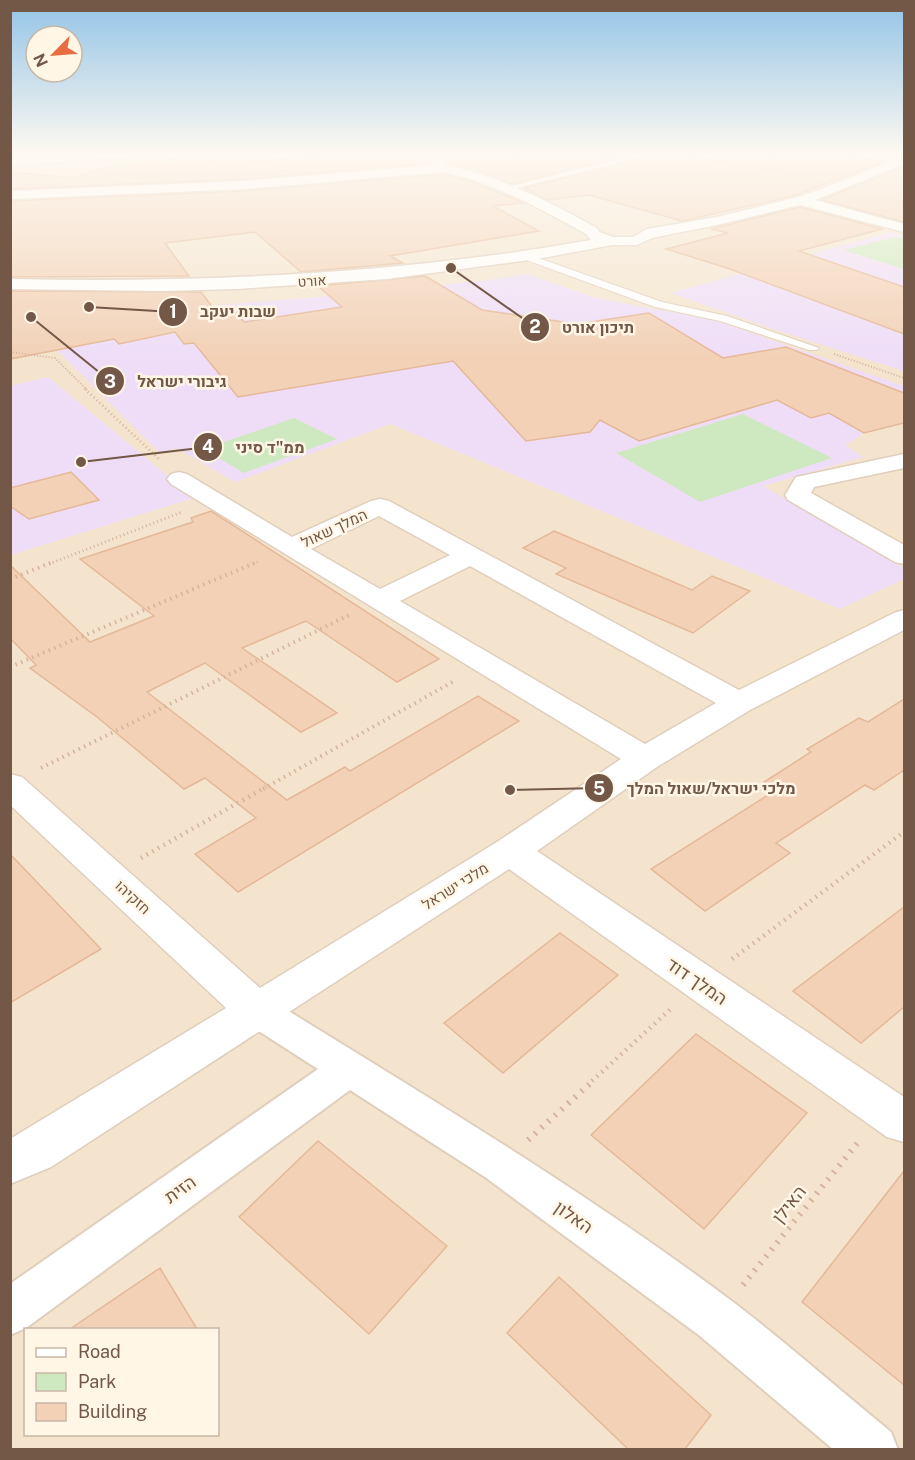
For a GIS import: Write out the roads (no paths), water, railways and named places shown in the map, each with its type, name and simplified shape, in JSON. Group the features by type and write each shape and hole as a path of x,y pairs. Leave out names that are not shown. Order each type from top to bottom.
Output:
{"street":[{"path":"580,221 603,231 637,240 647,234 716,221"},
{"path":"647,234 632,227 681,221"},
{"path":"879,221 904,228"},
{"name":"אורט","path":"10,284 148,286 306,282 406,273 524,256 603,231"},
{"name":"אורט","path":"10,276 195,279 355,272 422,266 563,245 603,231"},
{"path":"904,461 805,482 797,495 904,556"},
{"path":"179,479 291,548"},
{"name":"המלך שאול","path":"291,548 380,506 739,703"},
{"name":"המלך שאול","path":"291,548 645,759"},
{"path":"380,600 471,555"},
{"name":"מלכי ישראל","path":"10,1162 34,1152 510,851 645,759 739,703 904,619"},
{"name":"חזקיהו","path":"21,779 110,876 256,1010"},
{"name":"המלך דוד","path":"510,851 898,1107"},
{"name":"האלון","path":"256,1010 500,1164 717,1319 873,1449"},
{"name":"הזית","path":"10,1312 351,1068"}],"lane":[{"path":"524,256 659,305 723,318 813,348"}],"place":[{"name":"תיכון אורט","path":"451,268"},
{"name":"שבות יעקב","path":"89,307"},
{"name":"גיבורי ישראל","path":"31,317"},
{"name":"ממ\"ד סיני","path":"81,462"},
{"name":"מלכי ישראל/שאול המלך","path":"510,790"}]}
